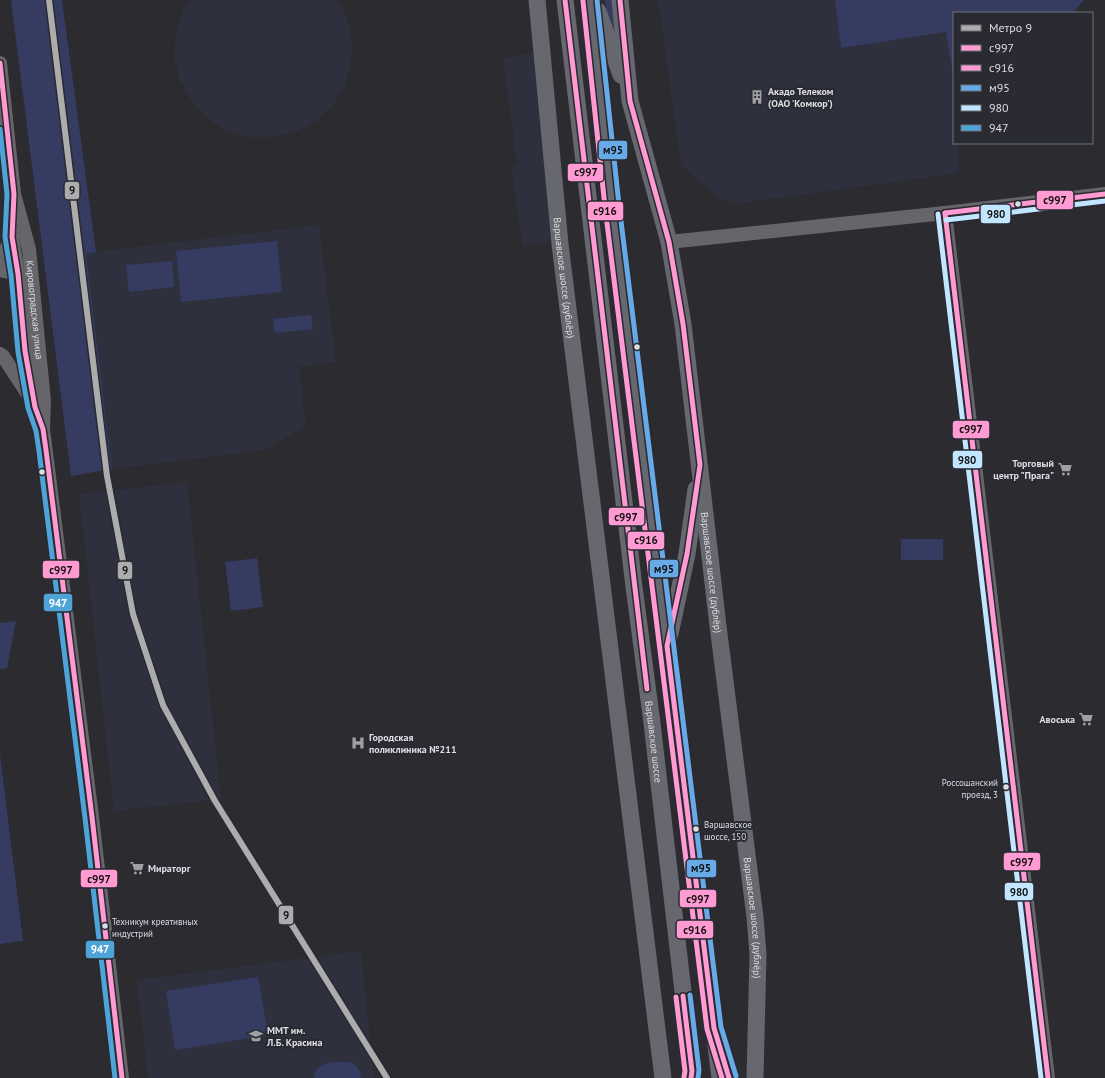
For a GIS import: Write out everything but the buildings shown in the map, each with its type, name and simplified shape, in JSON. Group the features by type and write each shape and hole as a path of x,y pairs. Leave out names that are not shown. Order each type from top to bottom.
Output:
{"main road":[{"name":"Варшавское шоссе (дублёр)","path":"536,0 560,244 663,1078"},
{"name":"Варшавское шоссе","path":"565,0 634,587 652,723 692,1076"},
{"path":"590,0 612,206 720,1078"},
{"path":"595,0 630,101"},
{"name":"Варшавское шоссе (дублёр)","path":"620,0 630,101 669,242 684,324 718,626 755,917 758,954 755,1078"},
{"path":"667,646 687,554 700,465"},
{"path":"714,1028 729,1078"}],"street":[{"name":"Кировоградская улица","path":"0,63 14,194 12,237 18,274 26,354 35,407 43,429"},
{"name":"Кировоградская улица","path":"14,194 29,248 44,402 43,429 91,809 122,1078"},
{"path":"669,242 945,213 1105,194"},
{"path":"945,213 1048,1078"},
{"path":"0,261 12,237"},
{"path":"0,270 18,274 33,288"},
{"path":"2,355 26,354 38,344"},
{"path":"2,355 29,395 35,407"}],"shaded area":[{"path":"11,0 62,0 96,252 86,254 112,469 71,476"},
{"path":"190,0 337,0 346,15 352,39 351,62 345,85 333,105 316,121 295,132 272,137 249,137 226,130 207,118 191,100 180,80 174,57 176,32 184,8"},
{"path":"605,0 613,0 617,32 614,33 607,12"},
{"path":"658,0 835,0 841,48 946,32 953,78 953,144 958,144 959,173 734,204 716,196 681,165"},
{"path":"835,0 1084,0 1074,12 953,12 953,75 946,32 841,48"},
{"path":"533,53 551,242 522,245 511,166 517,165 503,58"},
{"path":"319,225 336,362 299,367 306,426 264,450 112,469 86,253"},
{"path":"277,241 282,292 181,302 176,251"},
{"path":"172,261 174,287 129,292 126,265"},
{"path":"311,315 313,329 275,333 273,319"},
{"path":"187,482 221,799 114,811 79,494"},
{"path":"901,539 943,539 943,560 901,560"},
{"path":"257,558 263,607 231,611 225,562"},
{"path":"16,621 7,668 0,669 0,623"},
{"path":"0,754 23,941 0,944"},
{"name":"ММТ им. Л.Б. Красина","path":"361,951 374,1078 148,1078 137,980"},
{"path":"258,977 268,1035 175,1050 166,991"},
{"path":"349,1062 358,1068 361,1078 314,1078 315,1072 322,1065"}],"metro line":[{"name":"9","path":"49,0 107,476 133,614 163,705 215,801 387,1078"}],"transit line":[{"name":"с997","path":"565,0 647,689"},
{"name":"м95","path":"597,0 619,205 721,1027 736,1076"},
{"name":"с997","path":"620,0 630,101 669,242 683,324 700,465 687,554 667,646 714,1028 729,1078"},
{"name":"с916","path":"583,1 605,207 707,1029 722,1078"},
{"name":"с997","path":"0,63 14,194 12,237 18,274 25,351 35,407 43,429 46,450 92,817 122,1078"},
{"name":"947","path":"0,129 7,194 5,237 11,275 18,352 28,408 36,431 39,451 85,818 115,1078"},
{"name":"с997","path":"945,213 1105,194"},
{"name":"980","path":"946,220 1105,201"},
{"name":"с997","path":"945,213 1048,1078"},
{"name":"980","path":"938,214 1041,1078"},
{"name":"м95","path":"690,995 699,1070 698,1078"},
{"name":"с997","path":"683,996 692,1071 691,1078"},
{"name":"с916","path":"676,997 685,1071 684,1077"}],"place":[{"name":"Акадо Телеком (ОАО 'Комкор')","path":"757,97"},
{"name":"Торговый центр \"Прага\"","path":"1065,469"},
{"name":"Авоська","path":"1086,719"},
{"name":"Городская поликлиника №211","path":"358,743"},
{"name":"Россошанский проезд, 3","path":"1006,787"},
{"name":"Варшавское шоссе, 150","path":"696,829"},
{"name":"Мираторг","path":"137,868"},
{"name":"Техникум креативных индустрий","path":"105,926"},
{"name":"ММТ им. Л.Б. Красина","path":"256,1036"}]}
